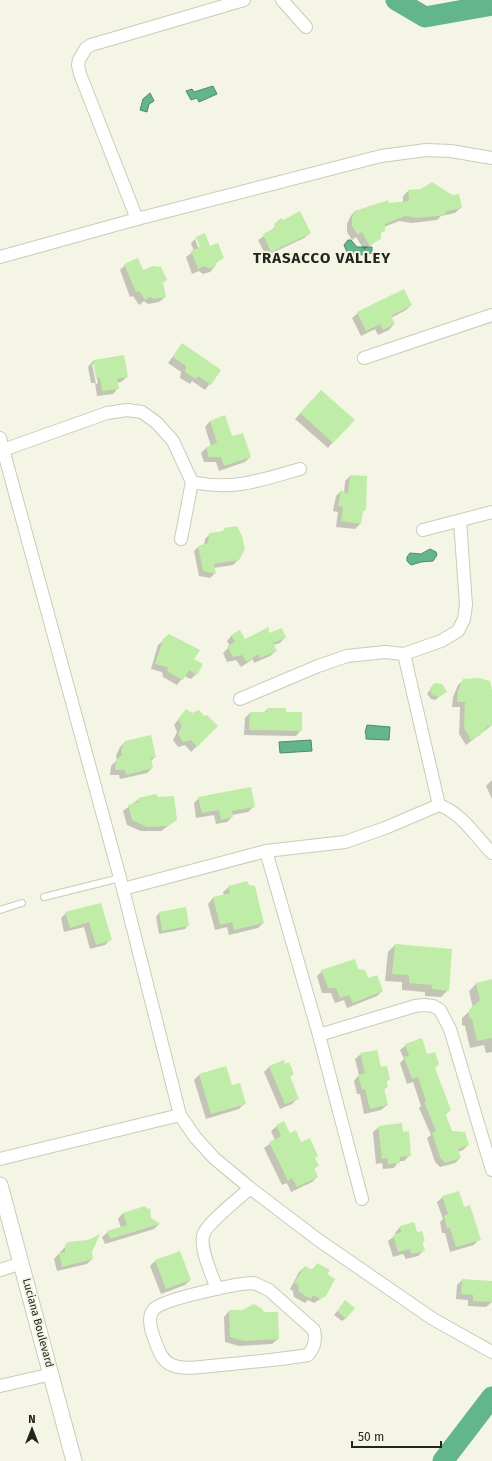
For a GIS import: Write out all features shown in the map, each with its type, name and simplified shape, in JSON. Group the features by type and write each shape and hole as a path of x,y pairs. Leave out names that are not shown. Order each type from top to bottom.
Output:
{"street":[{"path":"137,219 85,90 78,65 79,60 86,48 91,46 244,0"},
{"path":"282,0 306,27"},
{"path":"0,257 137,219 358,162 403,152 426,150 451,151 492,158"},
{"path":"364,358 492,315"},
{"path":"181,539 192,482 173,441 157,422 142,412 127,410 107,413 2,444 122,883 180,1115 195,1137 214,1158 250,1188 317,1239 432,1319 492,1352"},
{"path":"192,482 209,486 230,486 256,481 300,468"},
{"path":"423,530 492,512"},
{"path":"240,699 318,666 348,656 385,652 404,654 441,641 458,631 462,625 466,605 460,521"},
{"path":"404,654 439,805"},
{"path":"122,883 266,851 345,842 385,828 439,805 449,809 462,818 492,853"},
{"path":"266,851 319,1036 362,1199"},
{"path":"319,1036 415,1006 432,1006 440,1010 450,1029 492,1170"},
{"path":"0,1158 180,1115"},
{"name":"Luciana Boulevard","path":"0,1185 52,1374 74,1461"},
{"path":"216,1289 203,1249 203,1236 208,1225 250,1188"},
{"path":"0,1270 22,1263"},
{"path":"254,1283 269,1290 314,1330 315,1344 313,1350 308,1355 243,1364 182,1368 166,1362 159,1352 152,1334 150,1317 154,1309 165,1303 216,1289 236,1284 254,1283"},
{"path":"0,1386 52,1374"}],"lane":[{"path":"44,898 122,883"},
{"path":"0,910 22,903"}],"shaded area":[{"path":"213,86 217,94 199,102 197,98 191,100 186,91 192,89 194,92"},
{"path":"150,93 154,101 149,104 147,112 140,110 143,99"},
{"path":"348,240 351,240 357,247 372,247 372,253 349,257 344,245"},
{"path":"430,549 436,552 437,555 433,561 411,565 407,561 407,557 410,553 421,554"},
{"path":"367,725 390,727 389,740 366,739 365,733"},
{"path":"311,740 312,751 280,753 279,742"}],"building":[{"path":"432,182 452,195 459,194 462,208 447,211 444,215 418,218 405,216 385,224 385,231 381,233 381,239 369,245 362,232 358,235 352,226 352,218 355,211 388,200 389,203 409,201 408,190 421,189"},
{"path":"300,211 311,233 271,252 263,234 275,228 274,224 281,218 283,220"},
{"path":"205,233 210,246 218,243 224,258 215,262 216,266 209,269 205,266 198,269 191,251 200,247 196,237"},
{"path":"138,258 143,270 153,266 161,267 167,280 163,282 166,297 154,299 150,297 145,300 139,291 136,292 124,264"},
{"path":"404,289 412,305 391,316 395,324 383,330 380,324 366,331 357,312"},
{"path":"182,343 221,370 211,385 198,376 196,379 185,372 186,366 173,357"},
{"path":"124,355 128,377 117,379 119,389 102,391 100,378 96,378 93,360"},
{"path":"321,390 355,420 333,443 300,413"},
{"path":"225,415 232,436 243,433 251,457 224,466 221,457 209,457 206,447 217,443 210,421"},
{"path":"350,475 367,476 366,510 363,511 361,524 341,521 343,507 338,506 341,490 348,494"},
{"path":"237,526 242,536 245,549 239,560 214,564 216,574 203,571 198,546 208,543 209,533 225,531 224,528"},
{"path":"269,627 269,633 282,628 286,638 273,643 277,651 260,658 258,654 247,662 242,655 233,657 227,646 235,642 231,635 240,630 245,639"},
{"path":"169,634 200,650 194,659 203,664 197,675 189,670 183,680 168,672 167,667 155,664 163,639"},
{"path":"479,678 490,681 492,691 492,725 487,727 480,735 471,740 464,728 465,702 457,702 458,691 463,679"},
{"path":"435,683 442,684 447,692 439,697 432,695 430,688"},
{"path":"267,708 286,708 286,712 302,712 302,731 249,730 250,712 267,712"},
{"path":"186,709 192,713 199,710 204,716 207,715 218,726 197,747 191,740 183,742 178,734 182,726 178,719"},
{"path":"151,735 156,757 151,758 153,768 126,775 125,770 115,770 116,760 122,755 121,750 125,741"},
{"path":"251,787 255,807 232,811 233,817 221,820 219,810 202,813 198,797"},
{"path":"156,794 158,797 174,796 177,820 167,826 147,827 132,820 128,805 139,802 138,798"},
{"path":"247,881 249,885 255,886 264,923 234,930 232,922 220,925 213,897 230,893 228,886"},
{"path":"101,903 112,940 96,945 89,922 70,928 65,912"},
{"path":"186,907 189,926 162,931 159,912"},
{"path":"395,944 452,949 449,991 432,989 432,985 409,983 409,975 392,974"},
{"path":"355,959 358,969 365,970 368,978 377,975 383,991 353,1003 349,995 340,998 336,988 328,988 321,970"},
{"path":"492,979 492,1038 477,1041 472,1019 469,1018 469,1010 480,1000 476,983"},
{"path":"422,1038 427,1054 435,1052 439,1064 435,1068 451,1110 445,1113 452,1131 465,1132 469,1145 458,1149 461,1158 445,1163 440,1157 432,1133 436,1131 424,1102 426,1101 418,1077 412,1079 404,1057 409,1056 405,1044"},
{"path":"377,1050 381,1067 387,1066 390,1080 386,1080 388,1087 384,1088 388,1105 370,1109 365,1089 362,1090 358,1075 365,1073 360,1053"},
{"path":"284,1060 285,1064 289,1062 294,1074 290,1076 299,1099 285,1104 269,1066"},
{"path":"226,1066 232,1085 240,1083 246,1104 211,1114 199,1074"},
{"path":"284,1121 290,1133 296,1130 301,1142 310,1138 318,1156 315,1158 319,1166 314,1168 318,1177 297,1187 292,1178 288,1181 269,1142 281,1136 276,1125"},
{"path":"402,1123 403,1132 409,1131 411,1156 400,1157 400,1163 388,1164 387,1158 382,1159 378,1126"},
{"path":"459,1191 464,1207 470,1205 481,1240 456,1247 450,1228 447,1228 444,1216 448,1214 442,1196"},
{"path":"145,1206 147,1209 150,1208 151,1218 160,1224 110,1239 107,1231 127,1225 123,1213"},
{"path":"414,1222 417,1232 422,1231 425,1241 422,1241 425,1251 412,1254 409,1249 398,1252 393,1235 401,1232 400,1226"},
{"path":"100,1234 92,1252 93,1259 62,1267 59,1253 65,1252 65,1245 68,1242 88,1240"},
{"path":"180,1251 191,1280 166,1289 155,1260"},
{"path":"317,1263 330,1270 327,1274 335,1279 326,1296 320,1299 313,1295 311,1299 299,1292 298,1285 294,1283 305,1266 313,1270"},
{"path":"462,1279 492,1281 492,1302 473,1301 473,1295 461,1294"},
{"path":"345,1300 355,1308 346,1319 337,1311"},
{"path":"254,1304 261,1308 264,1312 278,1312 279,1339 245,1341 230,1337 229,1310 242,1310"}],"waterway":[{"path":"396,0 425,17 492,5"},
{"path":"443,1461 492,1397"}],"district":[{"name":"TRASACCO VALLEY","path":"322,258"}]}
